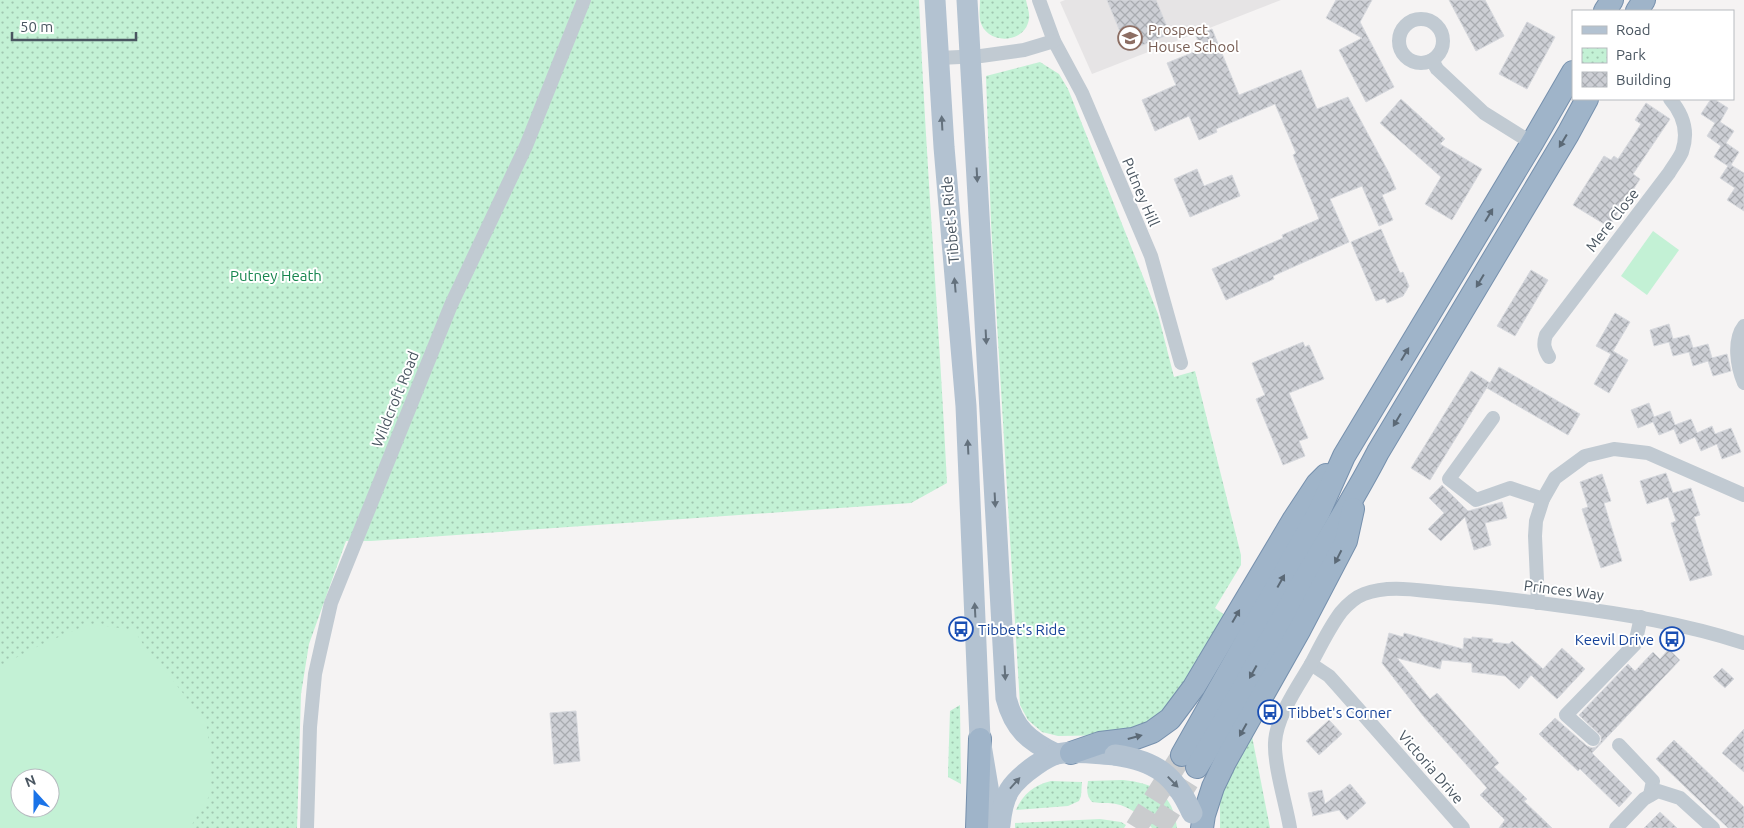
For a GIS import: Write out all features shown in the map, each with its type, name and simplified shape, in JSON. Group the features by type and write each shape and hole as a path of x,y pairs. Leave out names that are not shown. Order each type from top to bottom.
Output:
{"highway":[{"path":"1222,706 1319,512 1344,456 1572,74"},
{"path":"1189,761 1356,494 1383,443 1586,100"},
{"path":"1064,754 1100,743 1133,739 1152,732 1170,719 1194,687 1317,484 1344,456"},
{"path":"1196,823 1204,815 1225,762 1300,629 1346,541 1356,494"},
{"path":"978,828 980,739"}],"main road":[{"name":"Tibbet's Ride","path":"936,0 944,147 966,406 980,739 992,811 999,828"},
{"name":"Tibbet's Ride","path":"967,0 1006,698 1010,713 1017,726 1040,747 1064,754"},
{"path":"999,828 1002,808 1011,786 1025,773 1064,754 1115,755 1148,763 1174,782 1180,790 1196,823"}],"street":[{"name":"Wildcroft Road","path":"307,828 310,727 315,674 331,603 451,305 526,146 584,0"},
{"name":"Putney Hill","path":"1039,0 1054,41 1082,94 1151,256 1181,363"},
{"path":"938,58 971,57 1024,50 1054,41"},
{"path":"1432,60 1437,69 1484,112 1532,142"},
{"name":"Mere Close","path":"1549,357 1543,343 1546,335 1682,152 1685,136 1682,116 1671,100"},
{"path":"1744,326 1740,331 1738,351 1739,366 1744,382"},
{"path":"1493,418 1449,479 1476,500 1510,488 1543,499"},
{"path":"1538,602 1535,536 1536,521 1543,499 1555,478 1585,456 1614,448 1648,453 1744,495"},
{"name":"Princes Way","path":"1290,828 1275,754 1277,731 1288,705 1342,611 1359,597 1377,591 1400,589 1538,602 1641,617 1705,631 1744,643"},
{"path":"1593,740 1566,716 1635,644 1641,617"},
{"name":"Victoria Drive","path":"1311,664 1325,673 1338,686 1463,828"},
{"path":"1619,744 1653,781 1650,795"},
{"path":"1616,828 1644,799 1658,791 1680,798 1713,828"}],"shaded area":[{"name":"Prospect House School","path":"1065,0 1281,0 1092,74 1060,2"}],"green space":[{"name":"Putney Heath","path":"0,0 919,0 947,483 911,503 371,541 346,541 309,644 301,694 297,828 0,828"},
{"path":"980,0 1026,0 1029,19 1026,28 1020,34 1005,39 989,34 983,28 980,20"},
{"path":"1040,62 1059,74 1068,89 1158,314 1174,377 1195,371 1241,555 1241,565 1215,608 1226,616 1161,718 1116,735 1058,736 1042,732 1028,720 1020,705 991,223 986,76"},
{"path":"1653,231 1679,250 1647,295 1621,276"},
{"path":"91,624 134,630 150,655 206,722 211,757 210,795 190,828 0,828 0,667 56,638"},
{"path":"960,705 961,784 948,777 950,711"},
{"path":"1251,731 1270,828 1220,828 1220,792"},
{"path":"1123,780 1144,784 1160,792 1167,799 1171,807 1177,828 1152,828 1138,814 1121,805 1092,802 1090,799 1087,792 1088,781"},
{"path":"1051,781 1082,782 1079,801 1068,806 1016,810 1022,799 1030,791 1039,785"},
{"path":"1100,819 1121,822 1126,825 1124,828 1015,828 1015,823"}],"building":[{"path":"1107,0 1156,0 1170,34 1128,51"},
{"path":"1336,0 1372,0 1360,22 1394,87 1366,102 1339,50 1362,38 1326,18"},
{"path":"1449,0 1485,0 1504,36 1476,51"},
{"path":"1527,22 1555,37 1527,89 1499,74"},
{"path":"1212,29 1239,95 1301,70 1317,109 1348,97 1396,189 1382,195 1393,220 1379,226 1362,186 1330,199 1349,242 1273,276 1274,279 1226,300 1212,269 1283,238 1282,235 1319,219 1293,155 1296,153 1275,104 1216,129 1217,132 1199,140 1189,116 1155,131 1142,100 1176,85 1167,63 1201,49 1196,36"},
{"path":"1401,99 1445,139 1440,144 1482,169 1452,220 1425,204 1441,177 1380,123"},
{"path":"1710,100 1716,100 1728,108 1720,122 1734,131 1726,143 1739,152 1731,165 1744,173 1744,211 1727,200 1735,188 1720,178 1728,166 1714,157 1721,146 1707,136 1715,123 1701,114"},
{"path":"1646,103 1670,119 1633,174 1640,179 1609,227 1573,205 1604,156 1611,160 1614,156 1618,159 1641,124 1635,120"},
{"path":"1197,169 1204,186 1232,175 1240,196 1190,217 1174,179"},
{"path":"1381,229 1400,273 1403,272 1409,286 1403,296 1387,303 1385,298 1376,301 1351,242"},
{"path":"1531,270 1548,280 1515,336 1497,326"},
{"path":"1615,313 1630,322 1613,351 1628,360 1609,393 1594,384 1611,354 1596,346"},
{"path":"1669,324 1673,339 1689,335 1693,348 1708,344 1712,358 1727,354 1731,371 1713,376 1708,361 1693,366 1689,352 1673,356 1669,342 1654,346 1650,330"},
{"path":"1303,342 1305,347 1309,345 1324,379 1289,393 1308,438 1299,441 1305,456 1283,465 1256,399 1265,395 1252,363"},
{"path":"1499,367 1580,414 1568,435 1487,388 1489,384 1430,480 1411,468 1471,371 1490,383"},
{"path":"1649,403 1654,417 1670,411 1675,425 1691,419 1697,433 1712,426 1715,434 1731,428 1741,452 1722,459 1717,444 1701,451 1695,437 1680,444 1674,429 1659,435 1653,422 1638,428 1631,410"},
{"path":"1666,473 1673,493 1691,488 1700,515 1694,517 1712,575 1690,581 1671,523 1676,521 1668,497 1647,504 1640,481"},
{"path":"1602,474 1611,501 1604,503 1622,561 1601,568 1582,509 1588,507 1580,482"},
{"path":"1442,485 1468,511 1502,502 1507,518 1485,523 1491,545 1474,550 1465,517 1441,541 1428,529 1444,513 1429,498"},
{"path":"1389,633 1403,637 1404,633 1463,649 1464,638 1493,639 1492,642 1509,644 1512,641 1543,669 1562,648 1585,669 1557,699 1531,675 1519,689 1505,676 1472,672 1472,663 1442,660 1440,669 1397,658 1430,699 1437,693 1499,763 1494,767 1527,799 1524,801 1552,828 1499,828 1505,820 1480,795 1487,788 1424,717 1382,663"},
{"path":"1669,649 1680,660 1592,753 1632,793 1619,807 1580,769 1578,771 1539,734 1555,718 1587,746 1596,747 1601,741 1601,736 1579,715 1628,664 1635,671 1653,652 1660,659"},
{"path":"1722,668 1734,679 1725,688 1713,677"},
{"path":"576,711 580,761 554,764 550,713"},
{"path":"1329,720 1342,734 1319,755 1306,741"},
{"path":"1744,729 1744,772 1722,753"},
{"path":"1674,740 1744,807 1744,828 1728,828 1656,759"},
{"path":"1350,784 1366,803 1347,820 1339,810 1312,816 1308,793 1322,790 1325,804"},
{"path":"1660,812 1677,828 1644,828"}],"tunnel":[{"path":"1136,828 1182,755"},
{"path":"1159,828 1197,767"}],"place":[{"name":"Prospect House School","path":"1130,38"},
{"name":"Tibbet's Ride","path":"961,629"},
{"name":"Keevil Drive","path":"1672,639"},
{"name":"Tibbet's Corner","path":"1270,712"}]}
